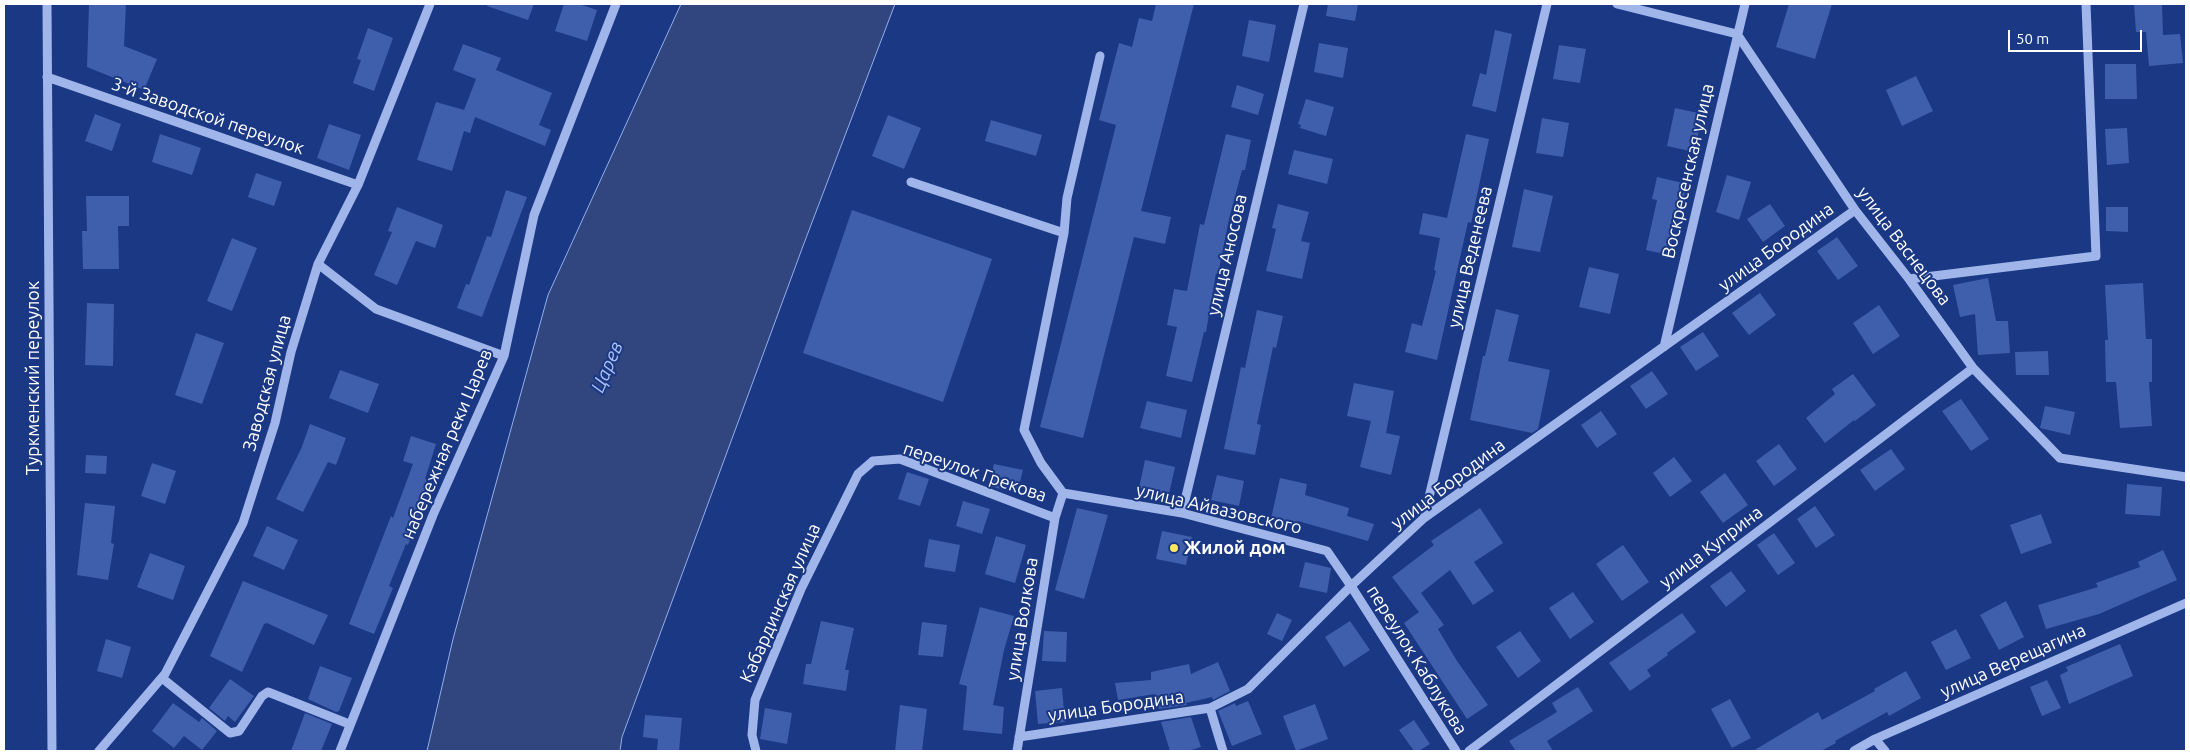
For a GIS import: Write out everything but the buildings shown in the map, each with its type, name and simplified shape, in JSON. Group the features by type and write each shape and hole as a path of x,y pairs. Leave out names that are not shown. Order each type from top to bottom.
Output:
{"street":[{"name":"Туркменский переулок","path":"47,4 52,751"},
{"name":"Заводская улица","path":"99,751 162,678 243,523 275,423 291,352 318,264 358,185 430,4"},
{"name":"набережная реки Царев","path":"340,751 349,724 434,515 504,356 534,215 616,4"},
{"name":"улица Аносова","path":"1182,513 1304,4"},
{"name":"улица Веденеева","path":"1424,518 1547,4"},
{"path":"1618,4 1737,34"},
{"name":"Воскресенская улица","path":"1664,347 1745,4"},
{"path":"1909,279 2096,256 2086,4"},
{"name":"улица Васнецова","path":"1737,34 1856,210 1909,279 1973,368 2060,458 2186,477"},
{"path":"1063,493 1041,463 1024,430 1064,233 1067,198 1100,56"},
{"name":"3-й Заводской переулок","path":"47,77 358,185"},
{"path":"911,182 1064,233"},
{"name":"улица Бородина","path":"1019,736 1210,708 1248,689 1351,586 1424,518 1856,210"},
{"path":"318,264 376,309 504,356"},
{"name":"улица Куприна","path":"1468,751 1973,368"},
{"name":"переулок Грекова","path":"858,474 873,460 900,459 1055,518"},
{"name":"Кабардинская улица","path":"756,751 752,735 755,700 801,589 858,474"},
{"name":"улица Айвазовского","path":"1063,493 1182,513 1326,551 1351,586"},
{"name":"улица Волкова","path":"1017,751 1055,518 1063,493"},
{"name":"переулок Каблукова","path":"1351,586 1456,751"},
{"name":"улица Верещагина","path":"1854,751 1875,739 2186,602"},
{"path":"162,678 230,733 239,731 262,696 268,692 349,724"},
{"path":"1210,708 1224,751"},
{"path":"1875,739 1885,751"}],"water":[{"name":"Царев","path":"681,4 895,4 803,246 622,737 620,751 427,751 453,639 548,295"}],"place":[{"name":"Жилой дом","path":"1174,548"}]}
